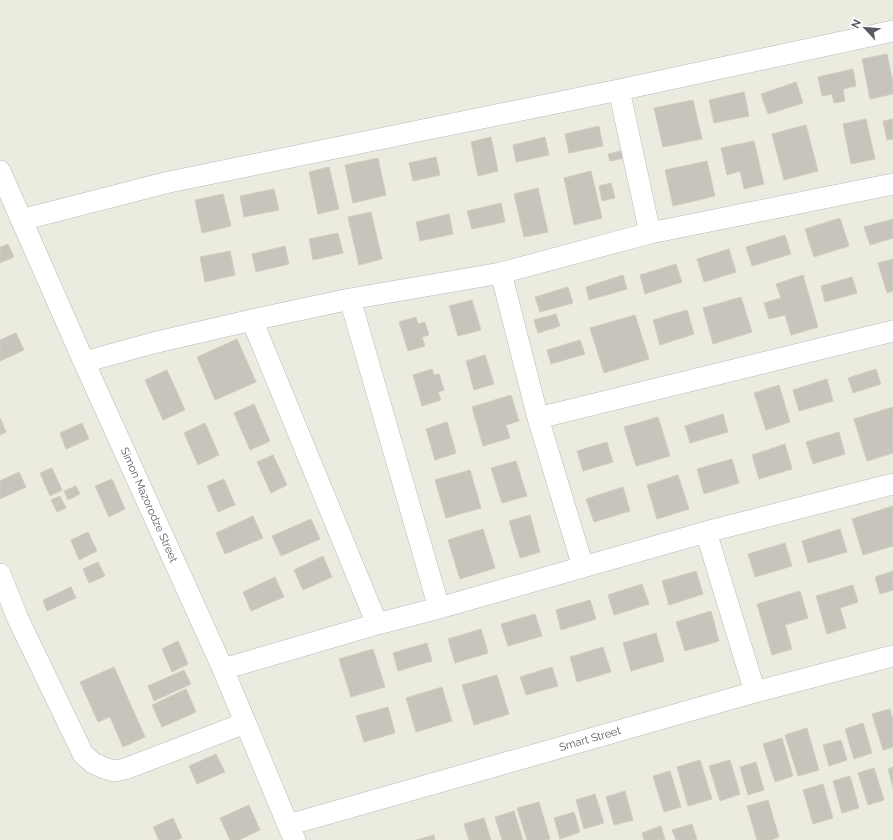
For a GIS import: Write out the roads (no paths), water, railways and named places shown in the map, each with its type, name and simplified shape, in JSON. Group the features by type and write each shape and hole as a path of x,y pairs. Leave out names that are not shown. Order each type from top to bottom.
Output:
{"street":[{"path":"21,220 169,182 619,90 893,31"},
{"path":"619,90 650,233"},
{"name":"Simon Mazorodze Street","path":"0,171 222,669 291,833"},
{"path":"84,362 153,343 252,320 350,299 501,273 650,233 893,184"},
{"path":"501,273 538,418 583,567"},
{"path":"350,299 439,608"},
{"path":"252,320 377,624"},
{"path":"538,418 893,331"},
{"path":"222,669 706,532 893,484"},
{"path":"706,532 755,692"},
{"path":"0,574 18,619 83,754 92,763 114,771 120,770 245,723"},
{"name":"Smart Street","path":"291,833 755,692 893,656"}]}
